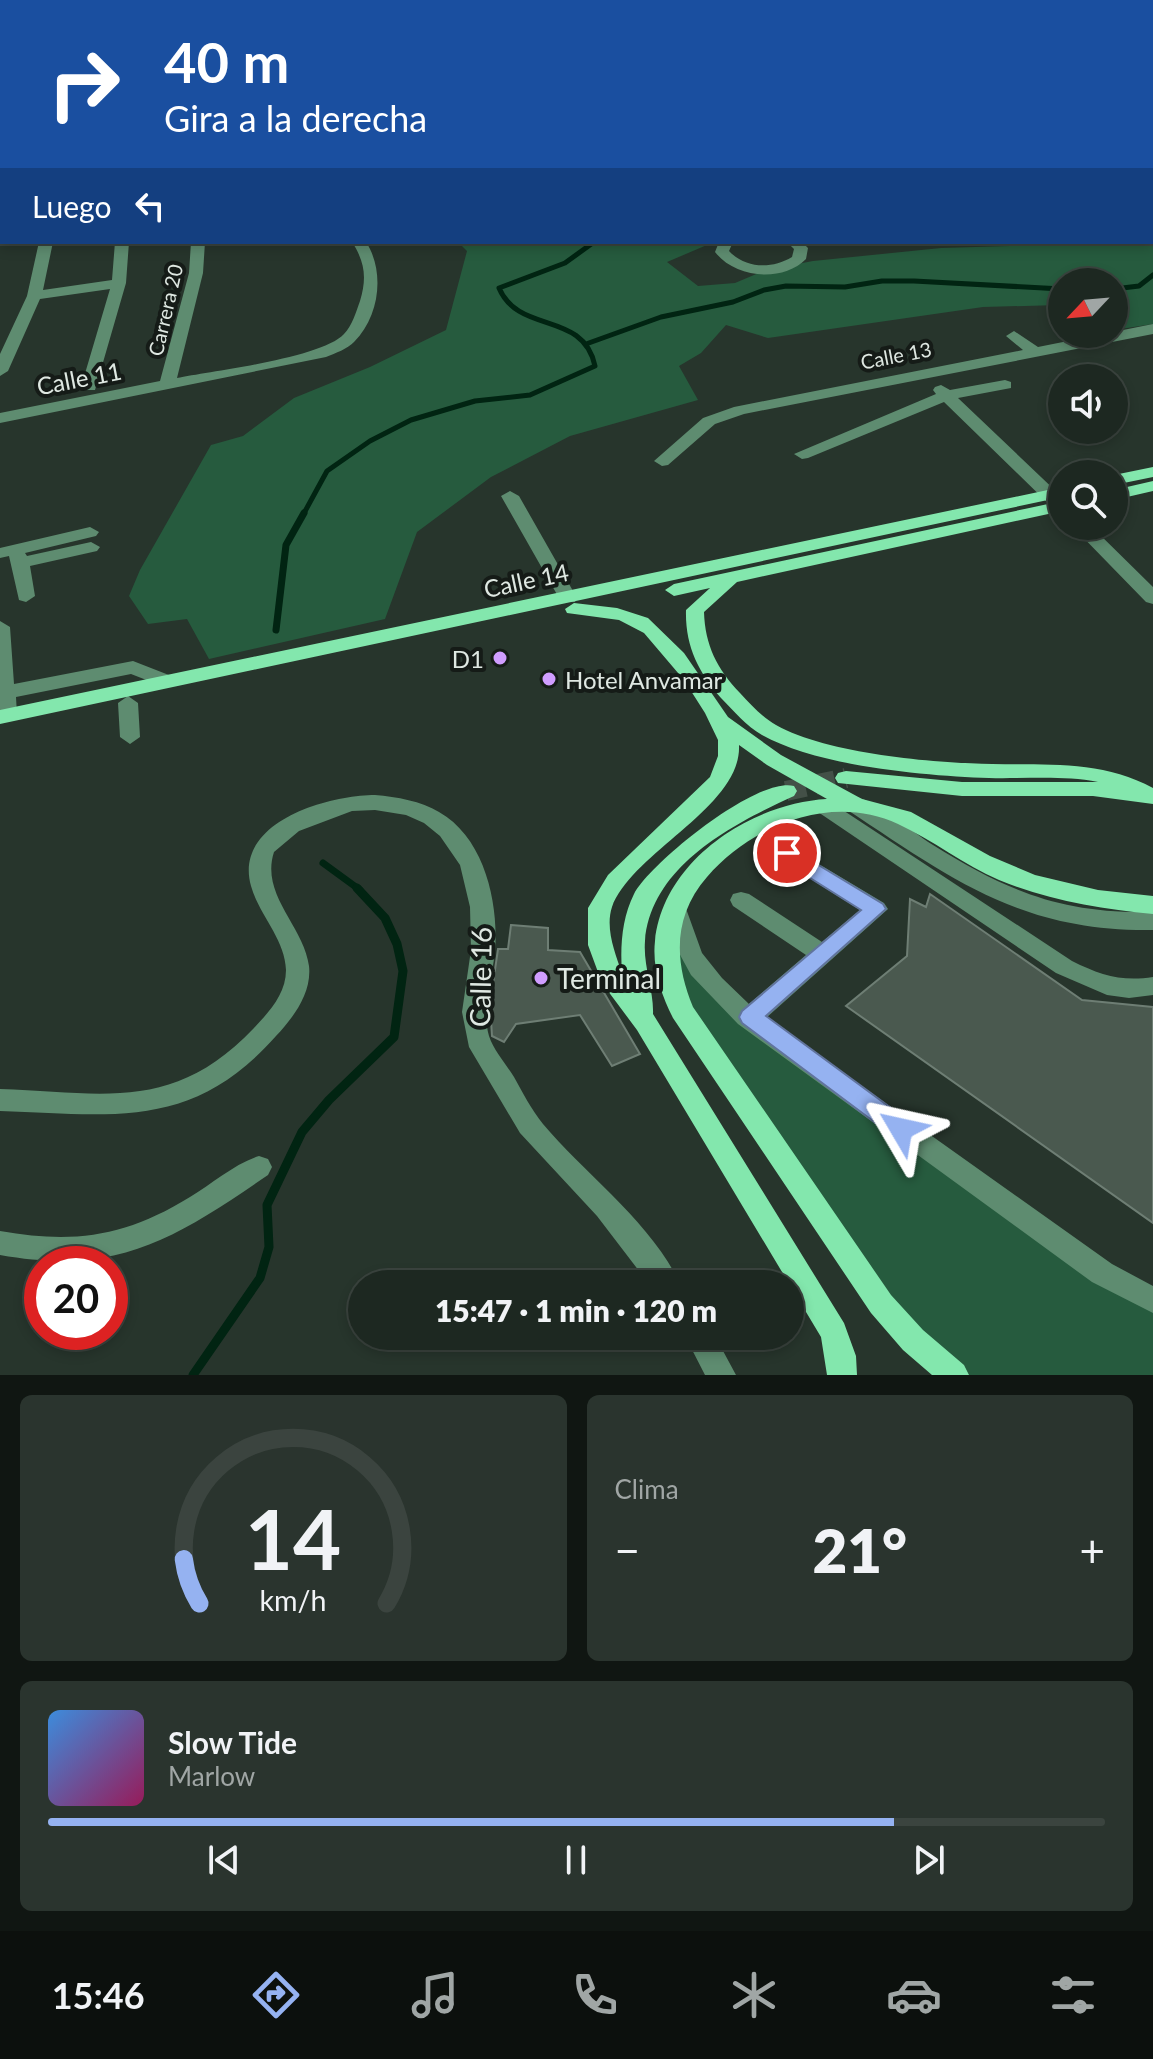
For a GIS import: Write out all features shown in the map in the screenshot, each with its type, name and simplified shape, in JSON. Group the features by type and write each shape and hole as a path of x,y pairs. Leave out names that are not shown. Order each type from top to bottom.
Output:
{"main road":[{"path":"1128,477 1153,472"},
{"path":"1128,492 1153,486"},
{"name":"Calle 14","path":"2,720 128,703 571,604 639,583 1048,503"},
{"name":"Calle 14","path":"2,720 167,682 571,604 733,579 1048,504"},
{"path":"695,610 733,579"},
{"path":"639,583 685,600 695,610 694,631 698,650 719,684 753,720 774,733 833,751 947,768 1087,771 1112,775 1133,784 1153,798"},
{"path":"571,604 620,614 653,629 673,652 721,722 728,740 729,761 719,781 616,881 600,908 600,945 614,983 646,1023 834,1332 841,1356 842,1375"},
{"path":"721,722 774,760 854,804"},
{"path":"846,778 962,789 1093,789 1153,798"},
{"path":"646,1023 633,978 635,926 643,899 658,878 704,834 741,810 786,791"},
{"path":"854,804 780,818 740,834 701,868 676,905 666,931 666,958 672,988 682,1011 881,1304 913,1340 954,1375"}],"street":[{"path":"0,371 34,296 46,244"},
{"path":"89,387 119,283 122,244"},
{"name":"Carrera 20","path":"167,386 196,273 198,244"},
{"name":"Calle 11","path":"0,418 321,354 352,335 363,311 372,278 368,255 360,244"},
{"path":"725,244 722,252 734,263 771,269 799,259 801,248 796,244"},
{"path":"34,296 119,283"},
{"name":"Calle 13","path":"662,461 709,421 740,410 1153,329"},
{"path":"1014,336 1034,351"},
{"path":"923,372 1048,491"},
{"path":"802,454 946,395 1005,385"},
{"path":"510,496 571,604"},
{"path":"26,596 12,555 91,540"},
{"path":"1098,540 1145,580 1153,598"},
{"path":"0,627 6,692 2,720"},
{"path":"6,692 133,667 167,682"},
{"path":"128,703 130,737"},
{"name":"Calle 16","path":"0,1100 151,1103 182,1096 219,1076 250,1052 293,997 297,980 297,961 261,877 261,856 267,845 286,829 354,802 380,801 424,812 444,824 468,853 483,947 475,1021 481,1048 522,1116 555,1156 596,1196 655,1270"},
{"path":"854,804 960,872 1013,901 1072,919 1100,923 1152,908"},
{"path":"826,807 1064,967 1114,990 1153,986"},
{"path":"750,1017 876,909 787,853"},
{"path":"741,900 822,954"},
{"path":"676,905 681,932 696,964 712,985 750,1017 801,1058 1102,1273 1153,1300"},
{"path":"0,1243 75,1251 120,1245 187,1215 259,1167"},
{"path":"707,1350 721,1375"}],"green space":[{"path":"460,244 709,244 667,262 698,286 735,283 766,270 813,261 941,248 1153,244 1153,324 1128,328 1128,268 1048,268 1048,305 983,307 768,338 726,325 701,353 679,366 698,400 570,436 491,477 417,532 385,619 209,659 187,619 148,624 129,596 140,570 211,445 243,436 294,398 370,367 446,330 467,251"},
{"path":"678,923 712,985 1153,1300 1153,1375 954,1375 913,1340 682,1011"}],"building":[{"path":"930,894 1082,1000 1153,1007 1153,1223 846,1006 907,956 910,899 926,907"},
{"name":"Terminal","path":"511,925 548,928 548,950 580,952 640,1054 612,1066 580,1015 516,1024 504,1042 492,1036 490,1004 498,949 508,949"}],"waterway":[{"path":"303,515 327,471 370,441 411,420 475,401 530,395 595,366 588,348 578,337 521,312 508,303 499,288 565,263 591,244"},
{"path":"1128,287 1139,286 1153,275"},
{"path":"586,344 661,317 733,302 764,290 786,286 845,287 882,281 914,281 1048,288"},
{"path":"276,630 286,545 304,513"},
{"path":"323,863 360,890"},
{"path":"193,1375 260,1278 269,1247 267,1205 302,1132 329,1100 394,1037 403,971 397,944 385,918 357,888"}],"tunnel":[{"path":"786,791 846,778"}],"place":[{"name":"D1","path":"500,658"},
{"name":"Hotel Anvamar","path":"549,679"},
{"name":"Terminal","path":"541,978"}],"route":[{"path":"787,853 876,909 750,1017 801,1058 901,1129"}]}
